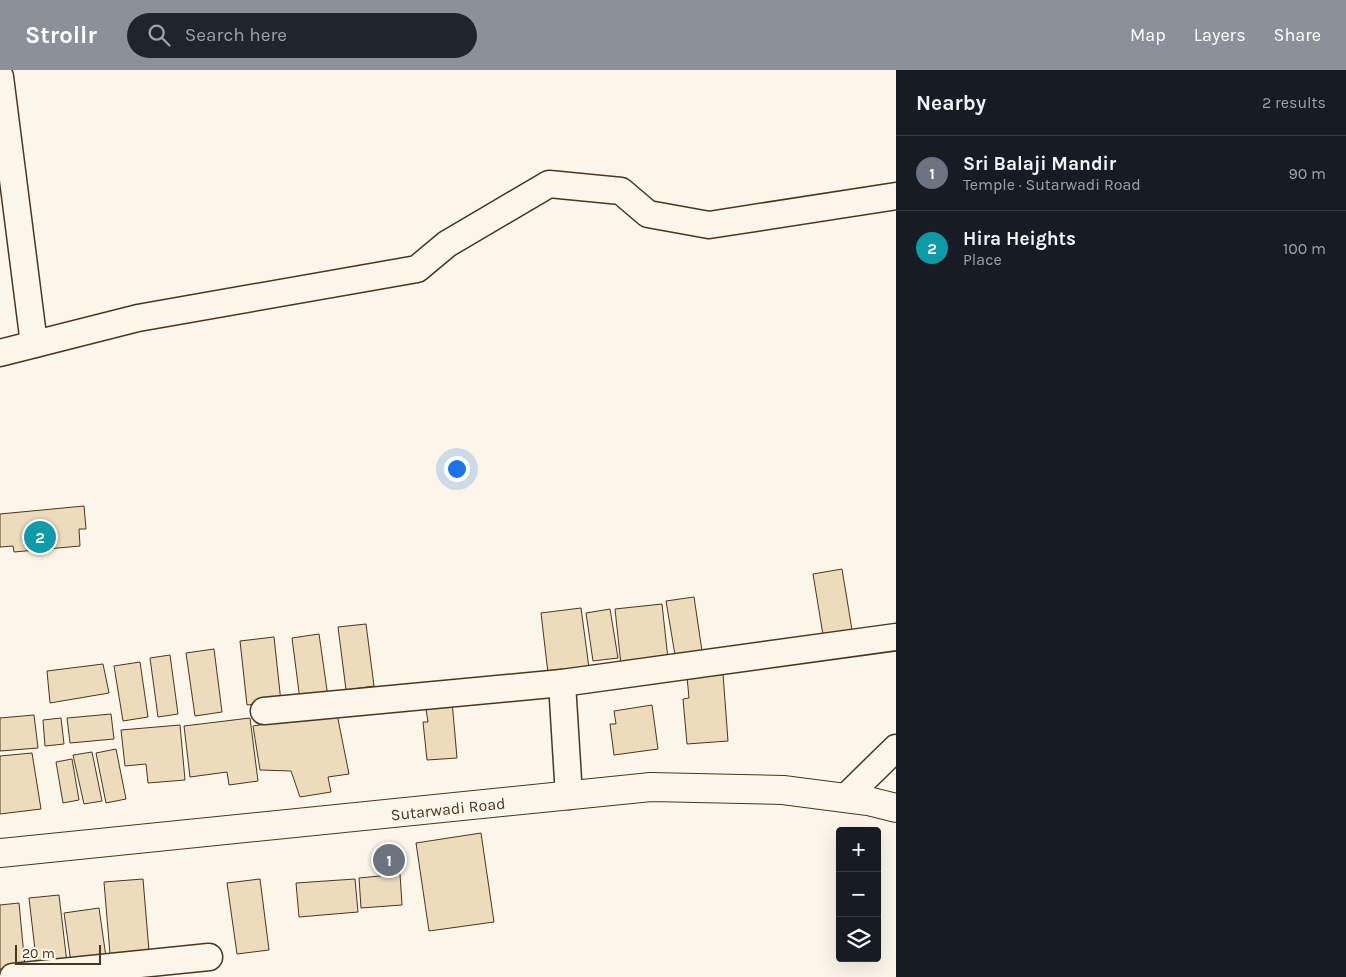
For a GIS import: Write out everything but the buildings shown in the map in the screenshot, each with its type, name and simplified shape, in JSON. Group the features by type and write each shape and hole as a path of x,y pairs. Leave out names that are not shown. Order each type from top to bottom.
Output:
{"street":[{"path":"0,77 34,344"},
{"path":"0,353 138,318 417,269 447,244 549,184 622,191 648,214 709,224 896,196"},
{"path":"264,711 562,683 896,637"},
{"path":"562,683 569,796"},
{"path":"845,798 896,748"},
{"name":"Sutarwadi Road","path":"0,853 651,787 783,790 845,798 896,808"},
{"path":"12,977 209,957"}],"place":[{"name":"Hira Heights","path":"40,537"},
{"name":"Sri Balaji Mandir","path":"389,860"}]}
